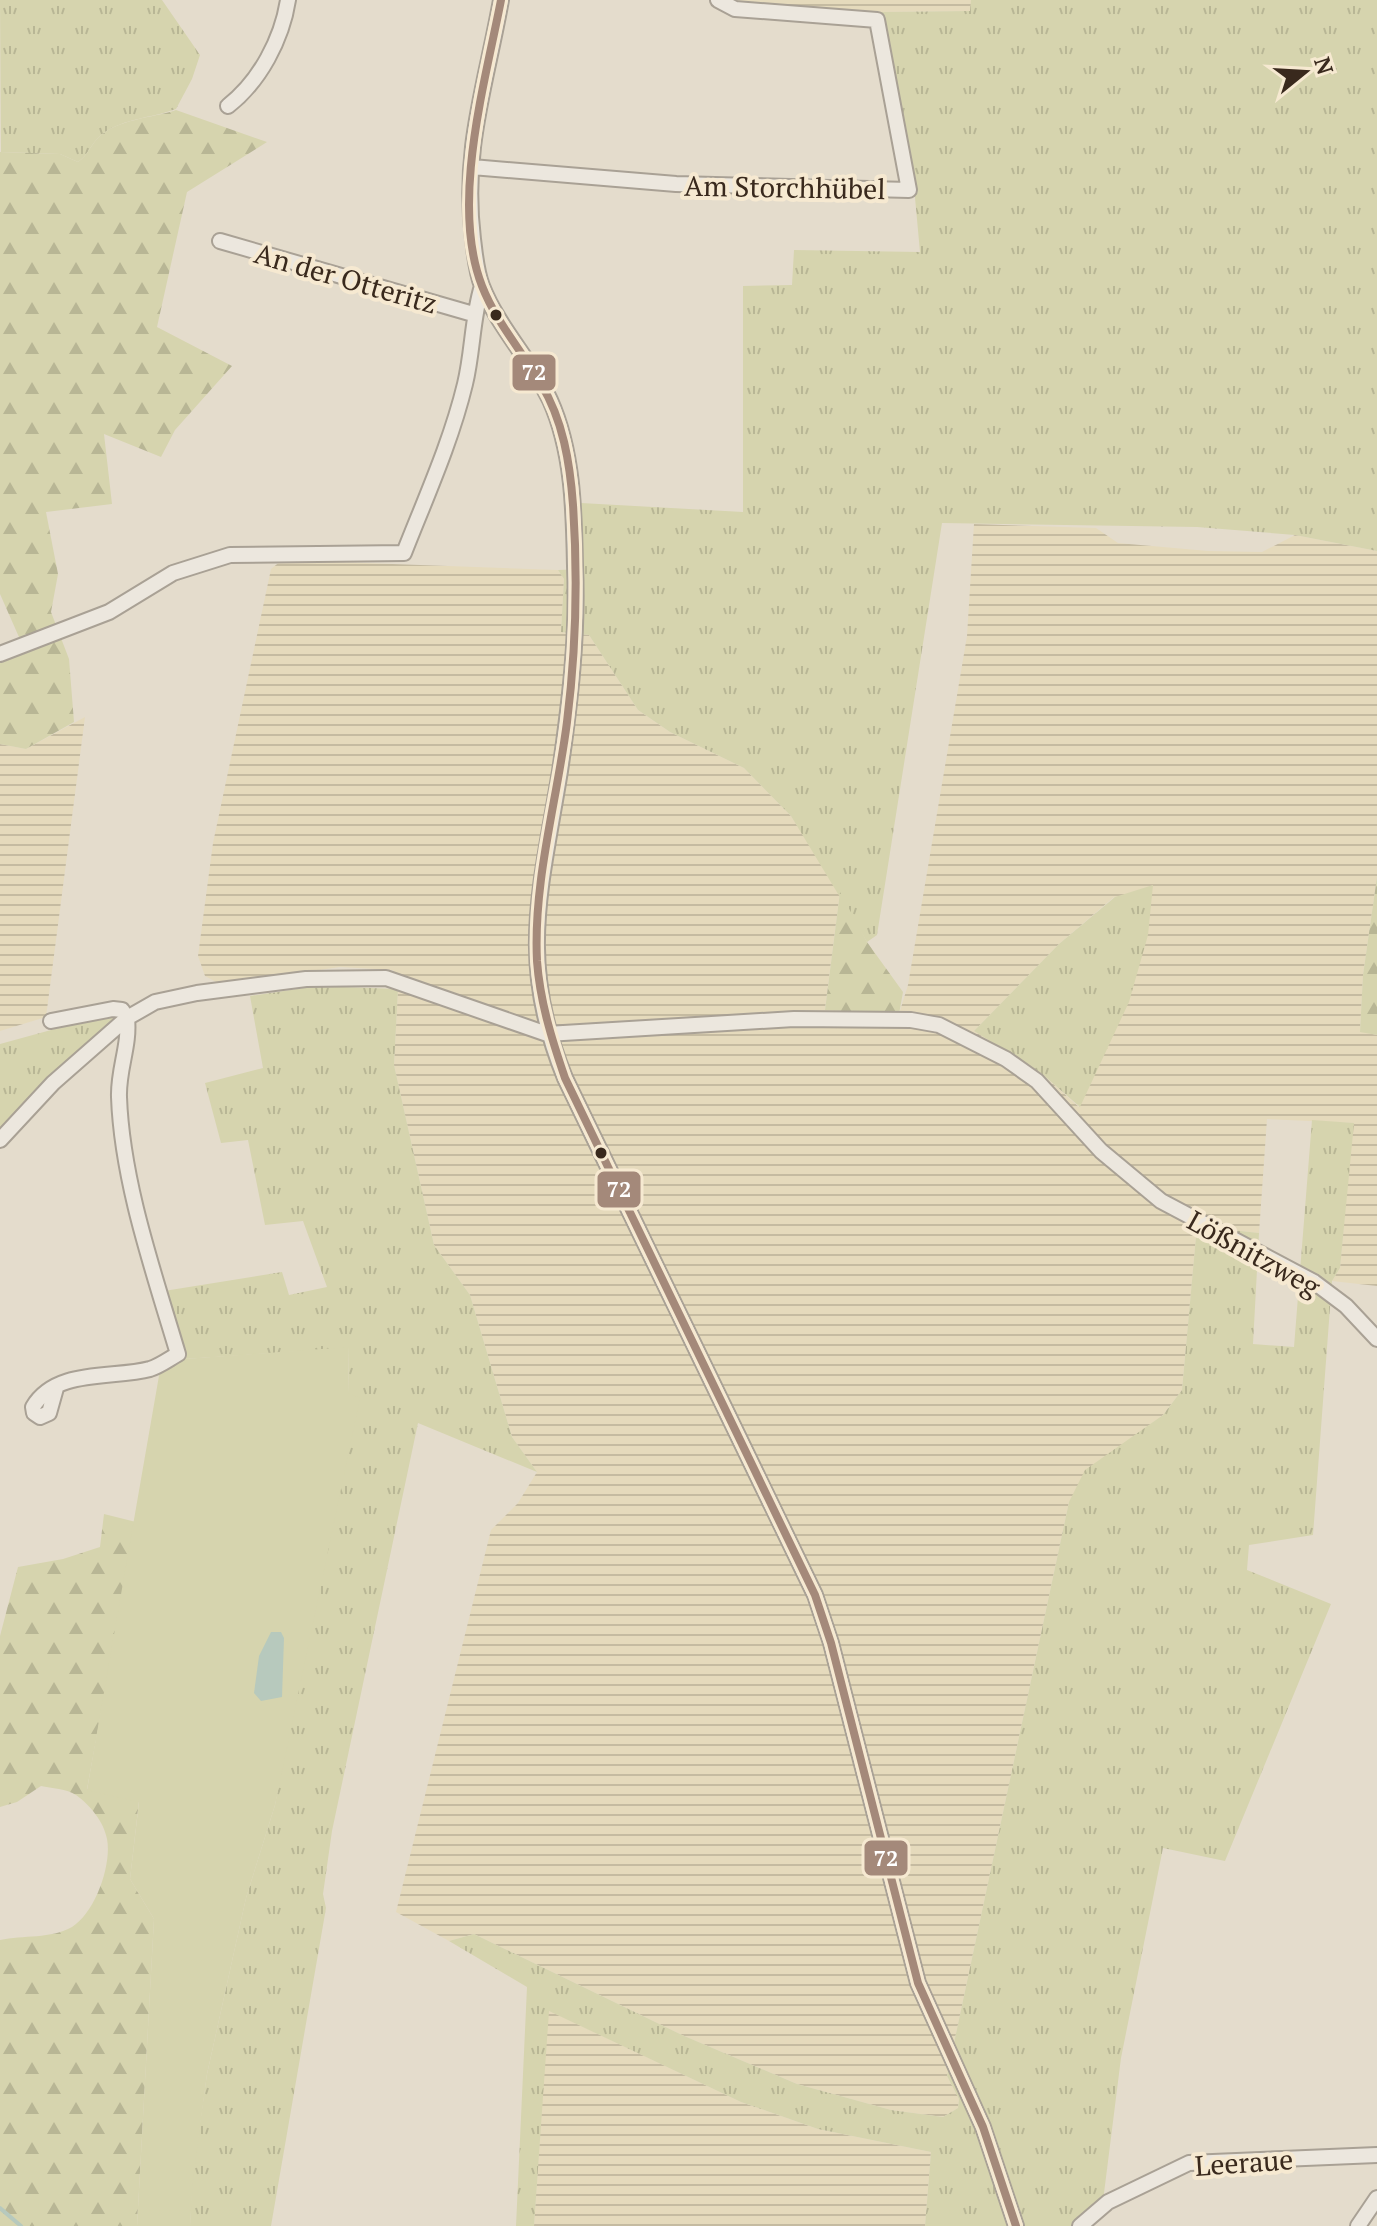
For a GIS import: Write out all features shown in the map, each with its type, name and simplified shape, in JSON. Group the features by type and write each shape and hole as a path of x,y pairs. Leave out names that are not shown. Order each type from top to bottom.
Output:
{"street":[{"path":"228,106 243,94 278,40 288,0"},
{"path":"501,0 475,115 472,225 482,286 550,401 564,442 572,496 575,623 570,700 535,923 537,980 547,1034 565,1078 815,1595 831,1643 918,1983 983,2127 1016,2226"},
{"name":"Am Storchhübel","path":"472,167 676,184 909,190 877,20 735,9 718,0"},
{"name":"An der Otteritz","path":"220,241 473,314"},
{"path":"0,654 109,612 173,573 230,555 404,553 454,424 466,380 473,314 482,286"},
{"name":"Lößnitzweg","path":"0,1140 53,1083 127,1018 155,1002 197,993 306,979 386,978 547,1034 794,1019 876,1018 939,1025 972,1040 1037,1081 1101,1151 1161,1201 1314,1282 1346,1306 1377,1339"},
{"path":"51,1021 113,1009 122,1010 127,1018 129,1039 119,1096 131,1177 178,1354 152,1369 73,1379 56,1388"},
{"name":"Leeraue","path":"1080,2226 1108,2202 1189,2163 1377,2155"},
{"path":"1358,2226 1377,2198"}],"shaded area":[{"path":"727,0 971,0 971,11 881,12 735,5"},
{"path":"974,524 1096,528 1118,543 1208,551 1262,552 1295,535 1377,551 1377,877 1363,975 1360,1031 1377,1035 1377,1286 1332,1281 1340,1268 1353,1123 1267,1119 1259,1233 1231,1230 1198,1216 1182,1390 1163,1415 1128,1441 1069,1502 947,2076 959,2099 958,2108 943,2117 891,2110 797,2084 682,2035 474,1934 449,1941 396,1912 491,1530 518,1503 537,1472 512,1437 470,1295 434,1245 394,1065 398,989 393,970 340,967 220,984 205,976 198,956 213,843 271,569 282,560 558,570 564,579 561,632 589,635 638,710 670,732 744,768 791,816 840,892 825,1009 899,1014 908,985 967,636","holes":["1114,897 1079,1107 1041,1073 974,1031 1059,944"]},
{"path":"85,717 46,1017 0,1031 0,744 26,749"},
{"path":"271,1632 281,1632 284,1638 282,1697 261,1701 254,1693 259,1656"},
{"path":"548,2010 741,2102 818,2129 931,2152 925,2226 534,2226"}],"green space":[{"path":"0,0 162,0 200,55 192,79 176,109 115,127 98,138 78,162 60,154 1,152"},
{"path":"971,0 1377,0 1377,551 1295,535 1197,527 942,523 877,935 867,942 791,816 744,768 670,732 638,710 589,635 561,632 564,579 558,570 583,569 581,503 743,512 743,286 792,285 794,250 920,252 914,187 881,12 970,11"},
{"path":"176,110 267,142 187,192 157,327 232,366 175,430 161,457 104,434 112,504 46,512 58,574 51,612 69,659 74,722 26,749 0,744 0,663 26,653 0,594 0,152 60,154 78,162 98,138 115,127"},
{"path":"1377,877 1377,1035 1360,1032 1363,975"},
{"path":"1153,885 1148,935 1129,1002 1080,1107 1041,1073 974,1031 1059,944 1115,897"},
{"path":"840,892 867,942 903,992 899,1014 825,1010"},
{"path":"317,986 398,989 394,1065 434,1245 470,1295 512,1437 537,1472 418,1423 332,1831 323,1894 326,1908 271,2226 190,2226 192,2180 207,2074 246,1898 275,1805 348,1393 349,1348 184,1359 164,1291 282,1272 289,1295 327,1287 303,1221 265,1225 248,1140 221,1143 205,1083 263,1068 250,996"},
{"path":"113,1013 115,1023 0,1145 0,1044"},
{"path":"1312,1120 1354,1123 1340,1268 1332,1281 1313,1535 1249,1545 1247,1570 1331,1604 1225,1861 1163,1848 1121,2058 1103,2201 1072,2226 925,2226 931,2152 818,2129 741,2102 549,2011 534,2226 516,2226 527,1987 449,1941 474,1934 682,2035 797,2084 891,2110 943,2117 958,2108 959,2099 947,2076 1069,1502 1085,1470 1163,1415 1182,1390 1198,1215 1231,1230 1259,1233 1253,1344 1294,1347"},
{"path":"349,1347 348,1393 360,1398 275,1805 246,1898 207,2074 190,2226 137,2226 154,1919 130,1879 139,1802 87,1790 160,1370 184,1359"},
{"path":"104,1514 136,1522 87,1789 139,1801 130,1879 154,1919 137,2226 0,2226 0,1940 55,1933 72,1927 88,1911 100,1888 108,1850 100,1820 72,1793 41,1786 17,1802 0,1807 0,1636 18,1567 63,1559 100,1547"}],"waterway":[{"path":"0,2208 21,2226"}],"transit line":[{"name":"72","path":"501,0 474,143 469,218 473,254 488,299 555,412 567,458 575,532 576,587 570,695 547,841 537,931 537,961 544,1006 565,1078 815,1595 831,1643 918,1983 983,2127 1016,2226"}]}
